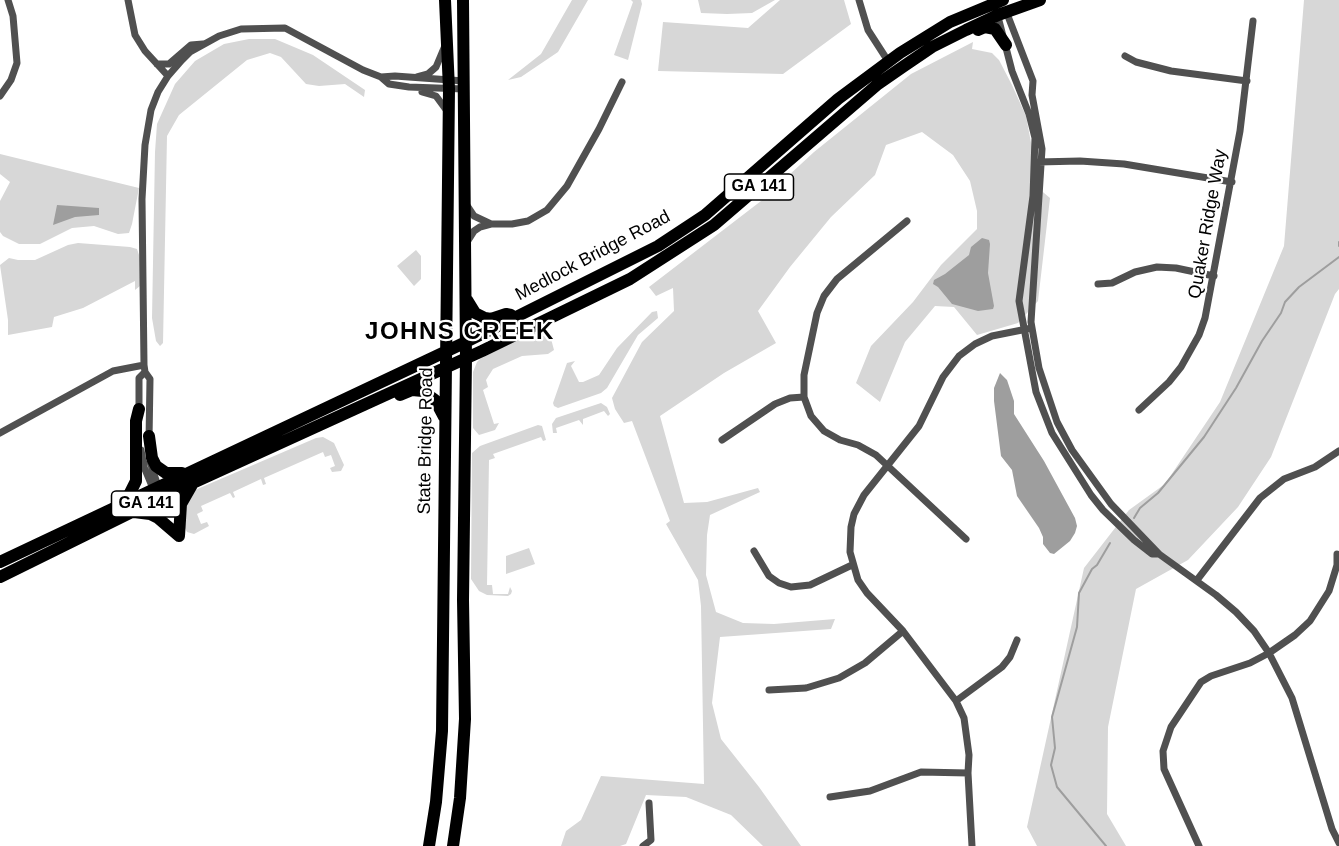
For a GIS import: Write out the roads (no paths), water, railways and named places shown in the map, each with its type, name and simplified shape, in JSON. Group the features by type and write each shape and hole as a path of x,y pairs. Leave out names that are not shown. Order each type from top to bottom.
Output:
{"highway":[{"name":"State Bridge Road","path":"429,846 436,802 442,731 448,85 445,0"},
{"path":"453,846 460,798 465,719 463,600 466,342 463,0"},
{"name":"Medlock Bridge Road","path":"190,478 294,424 466,342 658,246 705,215 838,99 888,61 950,22 1000,5 1040,0"},
{"name":"Medlock Bridge Road","path":"0,562 376,399 630,279 714,225 878,84 1000,5"},
{"name":"Medlock Bridge Road","path":"900,69 918,63 985,27 995,29 1006,45"},
{"path":"465,296 472,310 479,316 491,319 506,314 515,317"},
{"path":"376,399 390,399 412,390 423,391 435,400 445,418"},
{"path":"139,409 136,432 136,481 128,507 163,521 178,536 181,504 190,478 166,473 156,466 152,458 149,436"},
{"name":"Medlock Bridge Road","path":"0,577 128,507"}],"street":[{"path":"0,96 11,80 17,63 13,16 8,0"},
{"path":"128,0 135,35 145,51 168,76"},
{"path":"859,0 868,30 888,61"},
{"path":"1000,5 1012,70 1029,114 1035,138 1038,162 1031,296 1032,328 1045,390 1057,422 1072,450 1111,504 1160,554 1236,612 1254,631 1269,653 1292,698 1339,843"},
{"path":"1000,5 1033,81 1032,95 1042,149 1038,162 1018,301 1036,392 1052,432 1078,476 1103,510 1152,554 1160,554"},
{"name":"Quaker Ridge Way","path":"1139,410 1169,382 1191,352 1205,318 1232,182 1247,81 1253,21"},
{"path":"157,493 149,457 150,379 145,368 142,199 145,145 151,110 168,76 190,52 219,36 241,29 285,28 363,70 381,77 389,84 409,87 464,85"},
{"path":"409,78 423,76 433,70 446,43"},
{"path":"157,64 169,64 191,45 206,44"},
{"path":"1125,56 1136,62 1171,71 1247,81"},
{"path":"381,77 394,76 448,85"},
{"path":"465,247 474,231 490,224 512,224 528,220 548,210 567,186 622,82"},
{"path":"409,87 414,91 436,96 447,111"},
{"path":"1038,162 1080,161 1124,164 1232,182"},
{"path":"465,202 474,216 490,224"},
{"path":"907,221 837,279 824,296 817,313 808,355 803,386 804,397 811,416 824,431 840,441 868,449 966,538"},
{"path":"1098,284 1112,283 1135,272 1157,267 1176,268 1214,276"},
{"path":"972,846 969,754 965,727 956,701 903,631 867,593 852,565 849,540 854,514 864,495 919,426 943,377 959,356 975,344 992,336 1032,328"},
{"path":"145,368 139,378 141,456 157,493"},
{"path":"0,433 113,371 145,368"},
{"path":"722,440 776,404 790,398 804,397"},
{"path":"1197,580 1260,498 1284,479 1315,467 1339,451"},
{"path":"754,551 769,576 779,584 791,587 810,585 852,565"},
{"path":"1199,846 1166,777 1163,760 1165,742 1171,727 1201,682 1269,653 1295,635 1310,621 1336,580 1337,554"},
{"path":"769,690 806,688 839,678 865,663 903,631"},
{"path":"956,701 1002,667 1010,657 1017,640"},
{"path":"830,797 870,792 921,772 968,773"},
{"path":"643,846 651,840 649,803"}],"waterway":[{"path":"1134,518 1140,508 1158,493 1204,437 1236,388 1262,341 1281,313 1285,302 1299,287 1339,257"},
{"path":"1106,846 1057,787 1051,765 1055,748 1052,717 1077,627 1079,593 1110,543"}],"district":[{"name":"JOHNS CREEK","path":"460,332"}]}
